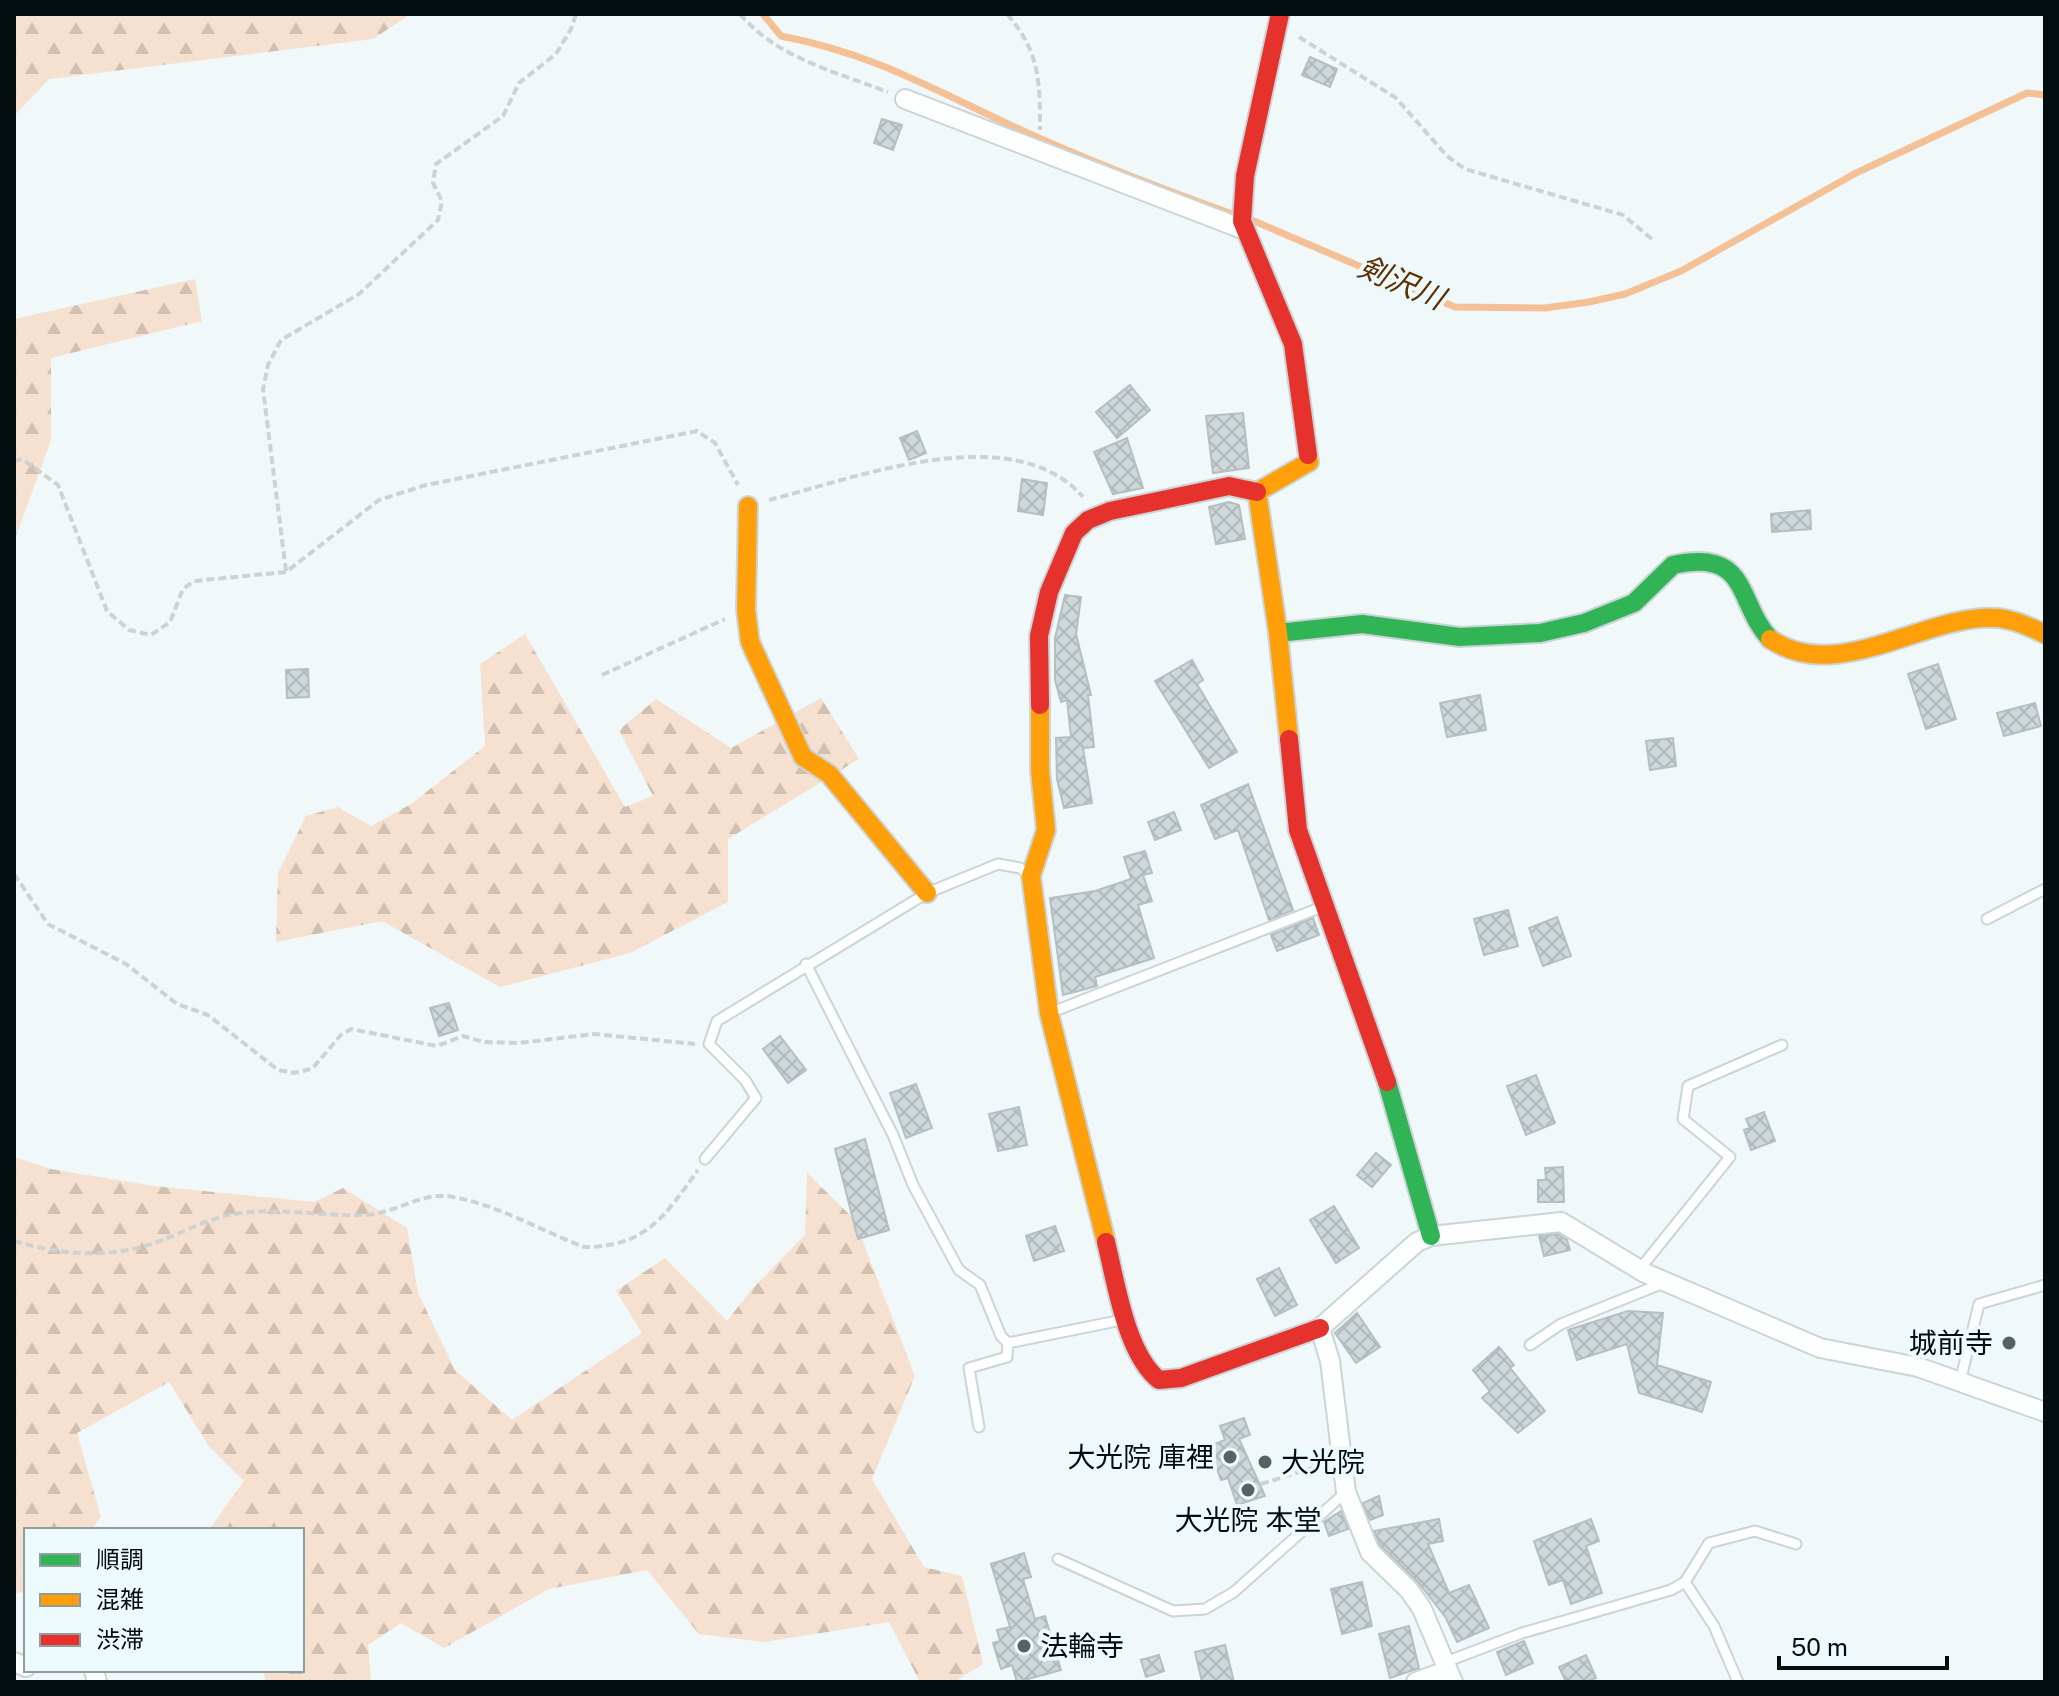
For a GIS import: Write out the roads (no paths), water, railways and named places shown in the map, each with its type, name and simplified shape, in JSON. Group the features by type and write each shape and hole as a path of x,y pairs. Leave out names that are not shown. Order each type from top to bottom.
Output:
{"street":[{"path":"1279,18 1243,219 1293,344 1309,462 1257,492 1229,486 1098,515 1074,533 1049,592 1039,636 1040,770 1046,830 1031,876 1049,1013 1125,1319 1146,1370 1159,1380 1181,1378 1320,1328 1417,1242 1431,1236 1561,1222 1639,1270 1820,1348 1918,1367 2045,1412"},
{"path":"905,99 1041,142 1243,219"},
{"path":"1257,492 1278,633 1298,830 1377,1045 1431,1236"},
{"path":"748,506 746,610 750,642 803,757 829,774 927,893"},
{"path":"1278,633 1373,624 1445,636 1503,638 1557,630 1636,602 1654,586 1658,573 1672,564 1701,563 1732,571 1741,580 1762,632 1771,642 1789,648 1840,652 1864,650 1945,624 2001,616 2019,620 2045,634"},
{"path":"1320,1328 1330,1361 1346,1492 1370,1552 1409,1590 1422,1609 1447,1672 1416,1682"}],"lane":[{"path":"705,1159 756,1098 709,1044 717,1021 927,893 998,864 1020,868 1031,876"},
{"path":"1987,919 2045,889"},
{"path":"1049,1013 1325,906"},
{"path":"806,964 893,1135 913,1185 959,1270 980,1285 1001,1336 1008,1343 1007,1357 969,1368 979,1427"},
{"path":"1639,1270 1730,1157 1683,1119 1688,1086 1782,1045"},
{"path":"1530,1345 1561,1324 1666,1282"},
{"path":"1960,1382 1979,1304 2045,1285"},
{"path":"1008,1343 1125,1319"},
{"path":"1058,1559 1173,1611 1205,1609 1234,1592 1346,1492"},
{"path":"1447,1672 1522,1633 1671,1590 1685,1582 1709,1543 1755,1531 1796,1544"},
{"path":"1685,1582 1714,1626 1738,1682"}],"waterway":[{"name":"剣沢川","path":"763,14 781,36 871,61 1064,149 1235,215"},
{"name":"剣沢川","path":"1247,218 1455,307 1545,308 1589,302 1625,294 1681,271 1856,173 2027,93 2045,95"}],"place":[{"name":"城前寺","path":"2009,1343"},
{"name":"大光院 庫裡","path":"1230,1457"},
{"name":"大光院","path":"1265,1462"},
{"name":"大光院 本堂","path":"1248,1490"},
{"name":"法輪寺","path":"1024,1646"}]}
